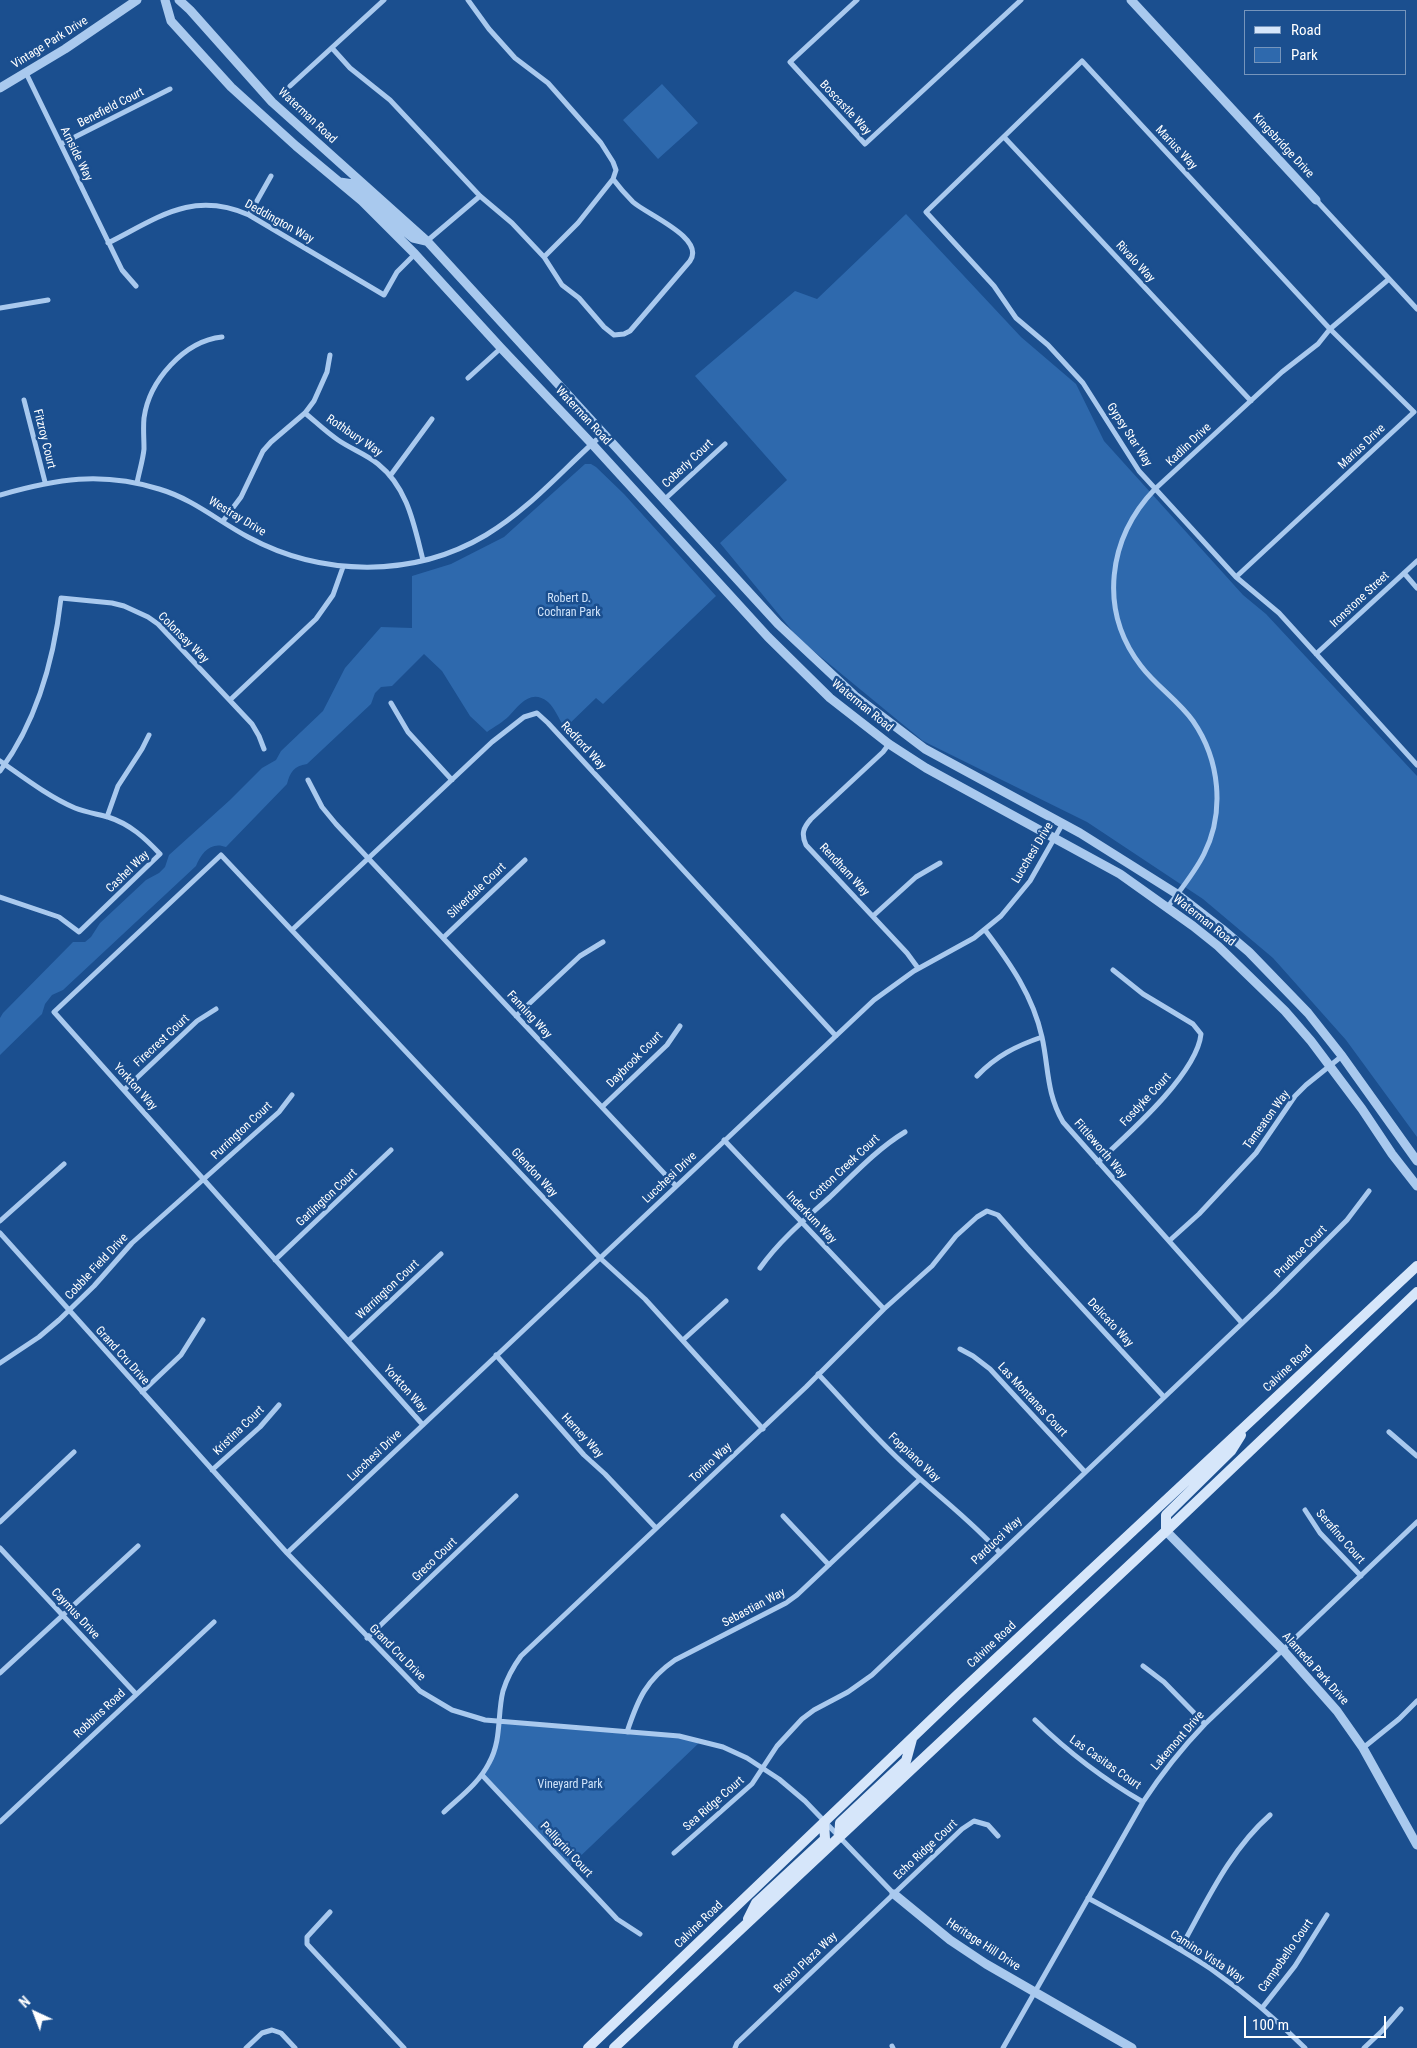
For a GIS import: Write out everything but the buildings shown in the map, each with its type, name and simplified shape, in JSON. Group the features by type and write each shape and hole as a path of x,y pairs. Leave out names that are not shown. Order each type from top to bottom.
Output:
{"main road":[{"name":"Calvine Road","path":"588,2048 912,1738 1417,1266"},
{"path":"614,2048 1166,1531 1417,1292"},
{"path":"1166,1531 1166,1515 1231,1451 1247,1424"},
{"path":"839,1838 840,1823 906,1761 912,1738"},
{"path":"744,1926 756,1903 825,1838 824,1822"}],"street":[{"name":"Vintage Park Drive","path":"0,88 82,38 137,0"},
{"name":"Waterman Road","path":"165,0 171,22 231,87 337,182 362,201 415,254 592,444 773,643 830,698 889,744 961,789 1120,874 1218,946 1296,1023 1330,1066 1417,1186"},
{"name":"Waterman Road","path":"179,0 272,102 427,242 778,624 855,696 925,749 1062,823 1177,894 1249,952 1308,1013 1342,1056 1417,1161"},
{"path":"290,86 384,0"},
{"path":"468,0 489,29 515,58 548,83 601,143 616,170 613,179 578,223 544,257"},
{"name":"Boscastle Way","path":"857,0 790,62 865,144 1021,0"},
{"name":"Kingsbridge Drive","path":"1131,0 1417,309"},
{"path":"332,48 350,68 390,100 480,196 512,223 544,257 562,285 578,298 610,332 619,335 630,331 690,261 693,255 689,243 683,235 634,203 613,179"},
{"name":"Marius Way","path":"1004,136 1082,62 1330,329"},
{"name":"Arnside Way","path":"26,73 108,243 122,270 136,286"},
{"name":"Benefield Court","path":"61,144 170,89"},
{"name":"Rivalo Way","path":"1004,136 1251,402"},
{"name":"Gypsy Star Way","path":"1004,136 926,212 994,286 1020,322 1052,349 1083,383 1129,458 1156,489 1236,577 1279,613 1417,765"},
{"path":"249,215 271,176"},
{"name":"Waterman Road","path":"337,182 353,184 413,238 427,242"},
{"path":"427,242 480,196"},
{"name":"Deddington Way","path":"108,243 185,207 212,204 249,215 384,295 398,272 415,254"},
{"name":"Kadlin Drive","path":"1167,908 1196,869 1211,835 1217,802 1214,770 1204,738 1193,721 1133,656 1124,638 1117,619 1114,599 1114,572 1122,540 1137,510 1156,489 1282,372 1318,344 1330,329 1389,279"},
{"path":"0,308 48,300"},
{"name":"Marius Drive","path":"1236,577 1414,412 1330,329"},
{"path":"137,483 144,452 144,417 160,379 170,366 189,350 208,340 222,337"},
{"path":"468,378 501,348"},
{"path":"223,522 241,498 263,452 271,442 305,413 321,388 330,355"},
{"name":"Fitzroy Court","path":"24,400 45,482"},
{"name":"Rothbury Way","path":"305,413 327,432 368,456 390,476 407,502 423,560"},
{"path":"390,476 432,419"},
{"name":"Westray Drive","path":"0,495 45,482 87,478 137,483 186,499 247,537 294,557 342,566 369,568 394,566 423,560 463,547 507,521 603,434"},
{"name":"Coberly Court","path":"665,500 725,444"},
{"name":"Ironstone Street","path":"1316,654 1417,561"},
{"path":"264,749 252,724 230,700 316,619 333,595 342,566"},
{"path":"1404,573 1417,588"},
{"name":"Colonsay Way","path":"0,771 2,763 24,731 43,686 56,635 61,598 118,604 148,617 158,624 230,700"},
{"path":"391,703 408,732 452,780"},
{"name":"Redford Way","path":"292,930 492,742 524,717 537,713 555,730 836,1036"},
{"path":"107,817 118,786 149,735"},
{"name":"Rendham Way","path":"889,744 883,752 811,819 803,832 806,845 908,953 918,968"},
{"name":"Cashel Way","path":"0,897 58,917 80,932 160,854 131,827 63,802 2,763"},
{"name":"Fanning Way","path":"308,780 322,807 368,858 676,1186"},
{"name":"Lucchesi Drive","path":"287,1553 874,1000 918,968 958,948 985,930 1001,916 1021,894 1040,865 1062,823"},
{"name":"Yorkton Way","path":"292,930 221,854 54,1012 423,1425"},
{"name":"Silverdale Court","path":"443,938 525,860"},
{"path":"873,916 916,877 940,863"},
{"name":"Glendon Way","path":"292,930 600,1258 645,1299 763,1428"},
{"name":"Fittleworth Way","path":"985,930 1018,976 1034,1010 1042,1037 1048,1080 1057,1110 1071,1133 1242,1323"},
{"path":"516,1016 580,956 604,942"},
{"name":"Fosdyke Court","path":"1098,1162 1126,1136 1176,1083 1200,1045 1201,1034 1193,1024 1143,994 1113,970"},
{"name":"Firecrest Court","path":"124,1090 197,1021 216,1009"},
{"name":"Daybrook Court","path":"602,1107 666,1045 680,1026"},
{"path":"977,1076 1002,1054 1042,1037"},
{"name":"Tameaton Way","path":"1168,1241 1199,1214 1256,1153 1295,1096 1342,1056"},
{"name":"Purrington Court","path":"204,1179 279,1112 292,1095"},
{"name":"Cotton Creek Court","path":"760,1268 771,1253 887,1142 905,1132"},
{"name":"Inderkum Way","path":"724,1140 884,1309"},
{"name":"Garlington Court","path":"275,1260 392,1150"},
{"path":"0,1221 64,1164"},
{"name":"Cobble Field Drive","path":"0,1363 39,1337 68,1311 94,1286 121,1254 204,1179"},
{"name":"Prudhoe Court","path":"1242,1323 1347,1220 1369,1191"},
{"name":"Torino Way","path":"444,1812 482,1775 490,1762 496,1747 504,1690 509,1675 521,1656 763,1428 884,1309 932,1266 956,1236 976,1217 987,1211 998,1215 1040,1262"},
{"name":"Grand Cru Drive","path":"0,1233 287,1553 410,1683 436,1702 467,1716 500,1722 679,1736 723,1747 764,1768 797,1793 839,1838"},
{"name":"Warrington Court","path":"348,1341 441,1254"},
{"name":"Delicato Way","path":"1040,1262 1164,1397"},
{"path":"683,1340 726,1302"},
{"path":"142,1392 181,1355 203,1320"},
{"name":"Parducci Way","path":"764,1768 777,1746 802,1719 861,1683 1242,1323"},
{"name":"Las Montanas Court","path":"960,1349 990,1369 1085,1472"},
{"name":"Herney Way","path":"496,1355 584,1455 605,1474 656,1528"},
{"name":"Foppiano Way","path":"818,1374 920,1479 964,1516 1000,1553"},
{"name":"Kristina Court","path":"212,1470 260,1427 279,1405"},
{"path":"1389,1432 1417,1456"},
{"path":"0,1522 74,1452"},
{"name":"Sebastian Way","path":"627,1732 637,1702 644,1689 664,1668 675,1660 786,1603 920,1479"},
{"name":"Greco Court","path":"367,1638 516,1496"},
{"name":"Serafino Court","path":"1305,1510 1320,1533 1361,1576"},
{"path":"783,1516 829,1565"},
{"name":"Lakemont Drive","path":"1003,2048 1143,1802 1161,1774 1180,1750 1205,1724 1417,1522"},
{"name":"Alameda Park Drive","path":"1166,1531 1283,1650 1337,1711 1363,1748 1416,1841"},
{"path":"0,1673 138,1546"},
{"name":"Caymus Drive","path":"0,1548 136,1694"},
{"name":"Robbins Road","path":"0,1822 214,1622"},
{"path":"1142,1666 1164,1682 1205,1724"},
{"path":"1363,1748 1400,1719 1417,1701"},
{"name":"Las Casitas Court","path":"1035,1720 1079,1760 1143,1802"},
{"name":"Sea Ridge Court","path":"674,1853 752,1784 764,1768"},
{"name":"Pelligrini Court","path":"482,1775 617,1919 640,1934"},
{"path":"1180,1949 1244,1840 1270,1815"},
{"name":"Echo Ridge Court","path":"894,1894 962,1829 974,1821 988,1825 998,1836"},
{"name":"Heritage Hill Drive","path":"839,1838 894,1894 950,1940 986,1964 1129,2047"},
{"name":"Bristol Plaza Way","path":"735,2048 737,2042 894,1894"},
{"name":"Camino Vista Way","path":"1088,1898 1180,1949 1236,1987 1305,2048"},
{"path":"330,1912 307,1937 307,1944 404,2048"},
{"name":"Campobello Court","path":"1262,2008 1295,1966 1327,1915"},
{"path":"1364,2048 1382,2031 1401,2008"},
{"path":"246,2048 262,2033 272,2030 281,2033 295,2048"}],"green space":[{"path":"662,84 698,123 658,159 623,120"},
{"path":"906,214 1021,337 1076,384 1104,441 1243,595 1266,614 1417,776 1417,1137 1346,1040 1273,958 1203,899 1087,822 923,741 799,639 720,543 787,480 695,376 795,291 817,299"},
{"name":"Robert D. Cochran Park","path":"585,464 591,464 596,467 624,494 716,596 603,704 596,698 565,728 548,702 542,698 531,697 521,703 507,718 487,732 470,716 442,671 424,654 392,686 381,687 375,693 371,704 307,764 293,770 287,784 226,847 216,846 207,849 196,866 63,990 52,995 45,1004 42,1014 0,1055 0,1018 3,1013 73,942 85,942 91,937 100,923 146,880 159,873 165,867 169,855 230,800 262,768 276,760 281,751 323,711 345,668 381,627 412,628 412,576 451,564 504,537"},
{"name":"Vineyard Park","path":"500,1722 679,1736 701,1741 569,1867 482,1775 490,1762"}]}
